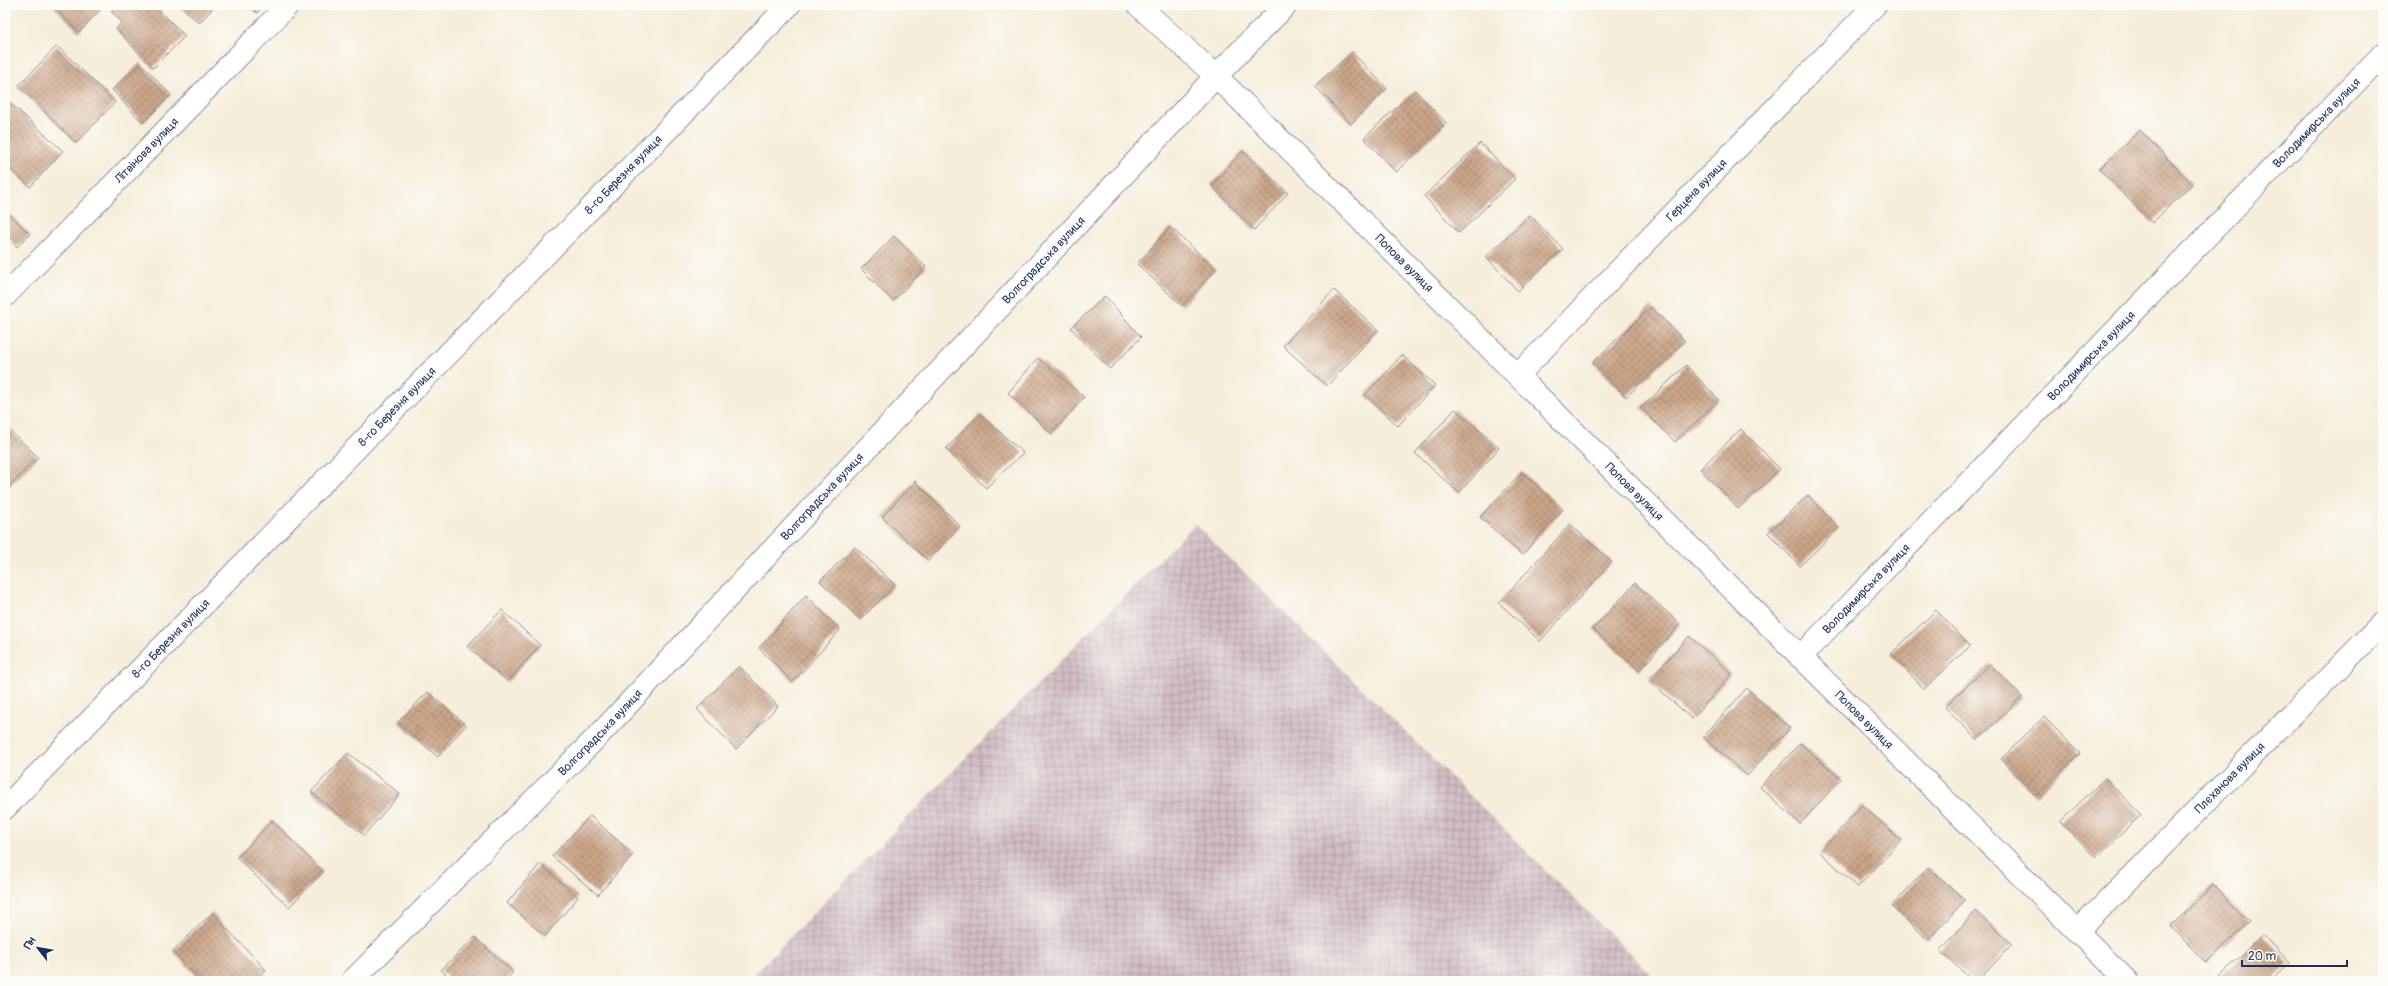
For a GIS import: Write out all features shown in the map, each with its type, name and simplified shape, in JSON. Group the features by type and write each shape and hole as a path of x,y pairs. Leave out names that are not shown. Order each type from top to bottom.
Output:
{"street":[{"name":"Літвінова вулиця","path":"5,296 288,5"},
{"name":"8-го Березня вулиця","path":"5,808 789,5"},
{"name":"Попова вулиця","path":"1138,5 1216,76 2127,981"},
{"name":"Волгоградська вулиця","path":"352,981 599,735 1216,76 1286,5"},
{"name":"Герцена вулиця","path":"1518,375 1875,5"},
{"name":"Володимирська вулиця","path":"1800,657 2383,54"},
{"name":"Плєханова вулиця","path":"2077,932 2383,623"}],"shaded area":[{"path":"1195,524 1658,981 747,981"}],"building":[{"path":"52,5 95,5 100,10 79,32"},
{"path":"117,5 154,5 185,36 153,68 116,29 122,22 111,11"},
{"path":"180,5 216,5 199,23"},
{"path":"248,5 264,5 257,13"},
{"path":"57,46 115,102 76,143 18,86"},
{"path":"1352,52 1387,89 1351,124 1315,86"},
{"path":"140,63 171,95 143,123 112,90"},
{"path":"1415,90 1446,123 1396,172 1364,138"},
{"path":"8,101 63,151 30,187 5,164 5,105"},
{"path":"2140,130 2192,184 2152,223 2099,169"},
{"path":"1480,143 1515,179 1459,233 1424,196"},
{"path":"1243,151 1288,193 1254,230 1211,185"},
{"path":"5,210 30,234 17,247 5,235"},
{"path":"1530,215 1563,249 1518,291 1486,257"},
{"path":"1170,227 1216,269 1182,306 1137,264"},
{"path":"894,236 926,267 893,301 861,269"},
{"path":"1334,290 1378,330 1327,386 1283,346"},
{"path":"1105,296 1141,337 1110,369 1071,328"},
{"path":"1651,307 1685,341 1626,397 1593,362"},
{"path":"1402,355 1435,385 1398,426 1365,395"},
{"path":"1038,358 1084,397 1052,434 1008,393"},
{"path":"1686,365 1719,400 1675,442 1641,408"},
{"path":"1455,409 1499,448 1459,493 1415,453"},
{"path":"980,414 1023,453 986,488 946,449"},
{"path":"5,426 38,457 5,491"},
{"path":"1741,429 1780,469 1738,509 1700,469"},
{"path":"1522,472 1563,509 1522,555 1480,517"},
{"path":"915,481 960,526 928,561 882,517"},
{"path":"1808,495 1839,528 1800,566 1768,533"},
{"path":"1570,524 1612,562 1540,641 1499,603"},
{"path":"855,547 895,585 860,620 820,581"},
{"path":"1635,583 1680,624 1639,671 1593,629"},
{"path":"806,595 840,630 793,682 759,648"},
{"path":"502,610 540,645 508,682 467,646"},
{"path":"1936,610 1970,646 1924,689 1891,654"},
{"path":"1689,636 1732,674 1692,719 1649,680"},
{"path":"1990,664 2022,697 1977,740 1945,707"},
{"path":"739,666 778,706 736,749 697,709"},
{"path":"1747,688 1790,728 1747,776 1703,737"},
{"path":"428,692 466,725 438,757 398,722"},
{"path":"2044,717 2080,754 2036,796 2001,759"},
{"path":"1800,743 1841,779 1800,824 1760,787"},
{"path":"348,753 400,794 364,835 311,792"},
{"path":"2105,778 2141,815 2096,858 2060,822"},
{"path":"1862,805 1901,840 1858,887 1820,852"},
{"path":"590,816 633,854 598,895 552,856"},
{"path":"272,820 323,872 289,907 237,858"},
{"path":"540,864 578,897 545,936 507,903"},
{"path":"1928,867 1965,900 1928,940 1892,906"},
{"path":"2213,885 2249,922 2206,963 2171,926"},
{"path":"1976,911 2012,944 1978,981 1973,981 1940,951"},
{"path":"212,913 266,970 254,981 201,981 173,951"},
{"path":"2263,935 2289,963 2271,981 2222,981 2219,977"},
{"path":"475,937 513,972 505,981 453,981 441,970"}]}
